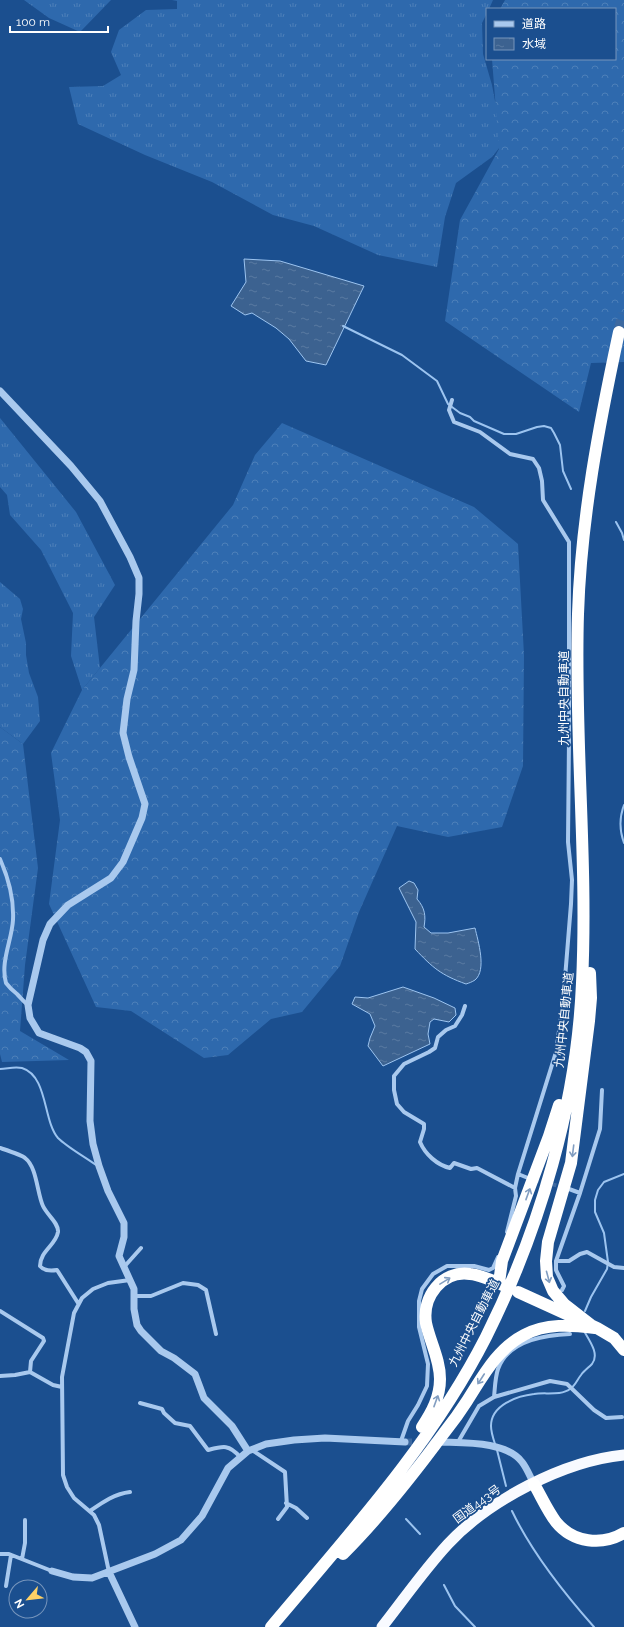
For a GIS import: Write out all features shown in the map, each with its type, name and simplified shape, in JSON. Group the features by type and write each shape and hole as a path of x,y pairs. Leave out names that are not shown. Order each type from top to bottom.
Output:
{"highway":[{"name":"九州中央自動車道","path":"271,1627 340,1552 430,1431 485,1337 511,1283 544,1193 564,1118 579,1028 582,988 584,915 578,737 578,611 583,541 592,464 602,408 621,335"},
{"name":"九州中央自動車道","path":"280,1627 340,1552 418,1459 454,1404 499,1321 518,1281 551,1190 572,1112 584,1028 590,945 582,684 583,619 588,542 598,465 621,335"},
{"path":"340,1552 430,1416 438,1398 440,1380 439,1366 426,1322 425,1309 428,1298 436,1286 457,1274 470,1274 502,1285 502,1261 549,1136 565,1085 569,1062 576,994 579,911 583,862"},
{"path":"590,945 591,998 571,1163 548,1242 546,1265 547,1277 558,1298 594,1327"},
{"path":"518,1292 594,1327 614,1338 624,1350"},
{"path":"340,1552 362,1535 413,1474 466,1403 497,1356 510,1344 524,1335 539,1329 572,1325 594,1327"},
{"name":"国道443号","path":"382,1627 419,1578 455,1538 471,1523 497,1504 534,1484 581,1464 612,1456 624,1455"},
{"path":"534,1484 557,1523 573,1536 589,1541 605,1541 624,1533"}],"street":[{"path":"0,391 71,466 100,501 130,556 138,578 139,594 136,621 134,670 127,699 123,733 128,757 145,804 142,818 123,862 111,878 74,901 58,914 50,924 43,940 28,1005 30,1018 40,1033 80,1048 86,1052 91,1061 90,1121 93,1144 108,1191 124,1223 124,1237 119,1252 119,1259 134,1289 135,1319 141,1331 161,1351 174,1358 195,1374 204,1398 232,1426 250,1451 285,1472 287,1507 278,1519"},
{"path":"0,1554 12,1555 73,1578 92,1578 155,1554 181,1540 202,1516 228,1468 240,1457 250,1451 266,1444 294,1440 325,1438 403,1441 408,1421 427,1386 428,1364 419,1327 419,1301 422,1289 433,1274 447,1266 474,1266 489,1270 493,1268 505,1241 516,1196 515,1188 518,1174 556,1052 563,1003 572,880 568,842 569,542 543,500 542,481 539,468 533,459 510,454 480,432 454,422 449,410 452,400"},
{"path":"0,859 8,878 14,909 12,930 3,957 4,976 6,983 28,1005"},
{"path":"465,1006 462,1015 455,1026 446,1030 438,1037 435,1048 404,1064 394,1076 394,1090 397,1104 404,1112 424,1124 420,1142 424,1150 434,1160 445,1167 450,1168 454,1163 471,1169 477,1168 515,1188"},
{"path":"562,1290 564,1286 556,1270 556,1261 600,1130 602,1090"},
{"path":"0,1148 25,1157 34,1171 42,1204 58,1230 57,1235 45,1250 40,1266 42,1269 57,1270 78,1303"},
{"path":"518,1174 528,1178"},
{"path":"569,1189 580,1193"},
{"path":"123,1268 141,1248"},
{"path":"556,1261 569,1261 583,1252 591,1253 614,1267 624,1268"},
{"path":"130,1280 98,1286 88,1292 78,1303 71,1323 64,1364 62,1387 63,1475 67,1487 74,1498 94,1514 99,1525 109,1572 135,1627"},
{"path":"134,1296 151,1296 183,1283 198,1285 206,1290 216,1334"},
{"path":"0,1311 43,1338 44,1341 31,1360 30,1372"},
{"path":"494,1397 498,1369 505,1357 512,1350 532,1340 550,1335 570,1334"},
{"path":"0,1376 30,1372 53,1385 62,1387"},
{"path":"458,1443 479,1406 494,1397 550,1381 567,1384 594,1410 606,1418 622,1417"},
{"path":"140,1403 162,1409 174,1423 190,1426 208,1450 223,1446 233,1449 240,1457"},
{"path":"440,1442 475,1444 506,1449 521,1461 534,1484"},
{"path":"90,1511 108,1499 130,1492"},
{"path":"286,1503 296,1508 307,1518"},
{"path":"22,1559 25,1543 25,1520"},
{"path":"6,1586 12,1555"}],"green space":[{"path":"24,0 111,0 80,32 49,18"},
{"path":"172,0 493,0 489,8 486,8 486,15 482,23 483,54 495,101 508,137 492,157 456,183 445,217 437,267 378,255 314,226 273,215 212,182 145,155 78,124 69,87 103,86 121,75 111,52 119,30 146,10 177,9 177,1"},
{"path":"505,0 624,0 624,362 591,363 579,412 445,321 460,220 499,149 492,60 616,60 616,8 501,8"},
{"path":"0,418 76,512 115,585 94,617 100,668 82,690 71,656 73,613 41,550 10,515 7,495 0,487"},
{"path":"282,423 474,507 518,544 524,655 523,766 502,827 448,837 397,826 359,912 340,966 302,1012 271,1019 228,1055 204,1058 131,1011 96,1007 49,904 60,820 51,753 82,690 233,505 255,455"},
{"path":"0,582 20,599 23,609 21,619 26,643 29,673 38,697 40,721 23,744 0,727"},
{"path":"0,727 23,744 38,868 25,965 20,1031 69,1060 2,1062 0,1054"}],"water":[{"path":"244,259 280,261 364,286 326,365 306,361 289,339 276,328 252,313 245,315 231,306 246,282"},
{"path":"409,881 414,883 418,890 417,899 424,912 424,927 431,933 448,933 475,928 481,955 481,963 479,975 472,982 466,984 444,974 432,966 415,949 416,922 399,888"},
{"path":"403,987 434,998 455,1008 456,1015 449,1022 434,1019 430,1022 428,1034 430,1044 383,1066 368,1046 375,1026 370,1014 352,1004 355,997 368,998"}],"waterway":[{"path":"343,326 402,355 437,381 448,404 474,421 504,434 516,434 544,426 551,428 560,445 563,471 571,489"},
{"path":"616,522 624,540"},
{"path":"624,805 620,824 624,843"},
{"path":"0,1069 19,1067 30,1073 41,1089 53,1130 58,1138 96,1165"},
{"path":"585,1311 607,1269 608,1262 604,1233 595,1212 595,1200 598,1190 604,1182 624,1174"},
{"path":"495,1444 491,1426 495,1412 500,1407 513,1399 527,1395 566,1391 573,1386 592,1364 595,1356 591,1343 584,1331"},
{"path":"497,1450 506,1486"},
{"path":"512,1511 529,1542 549,1572 594,1627"},
{"path":"406,1519 420,1534"},
{"path":"444,1585 455,1606 475,1627"}],"tunnel":[{"path":"619,332 624,314"},
{"path":"535,1180 563,1187"},
{"path":"405,1442 439,1442"}]}
